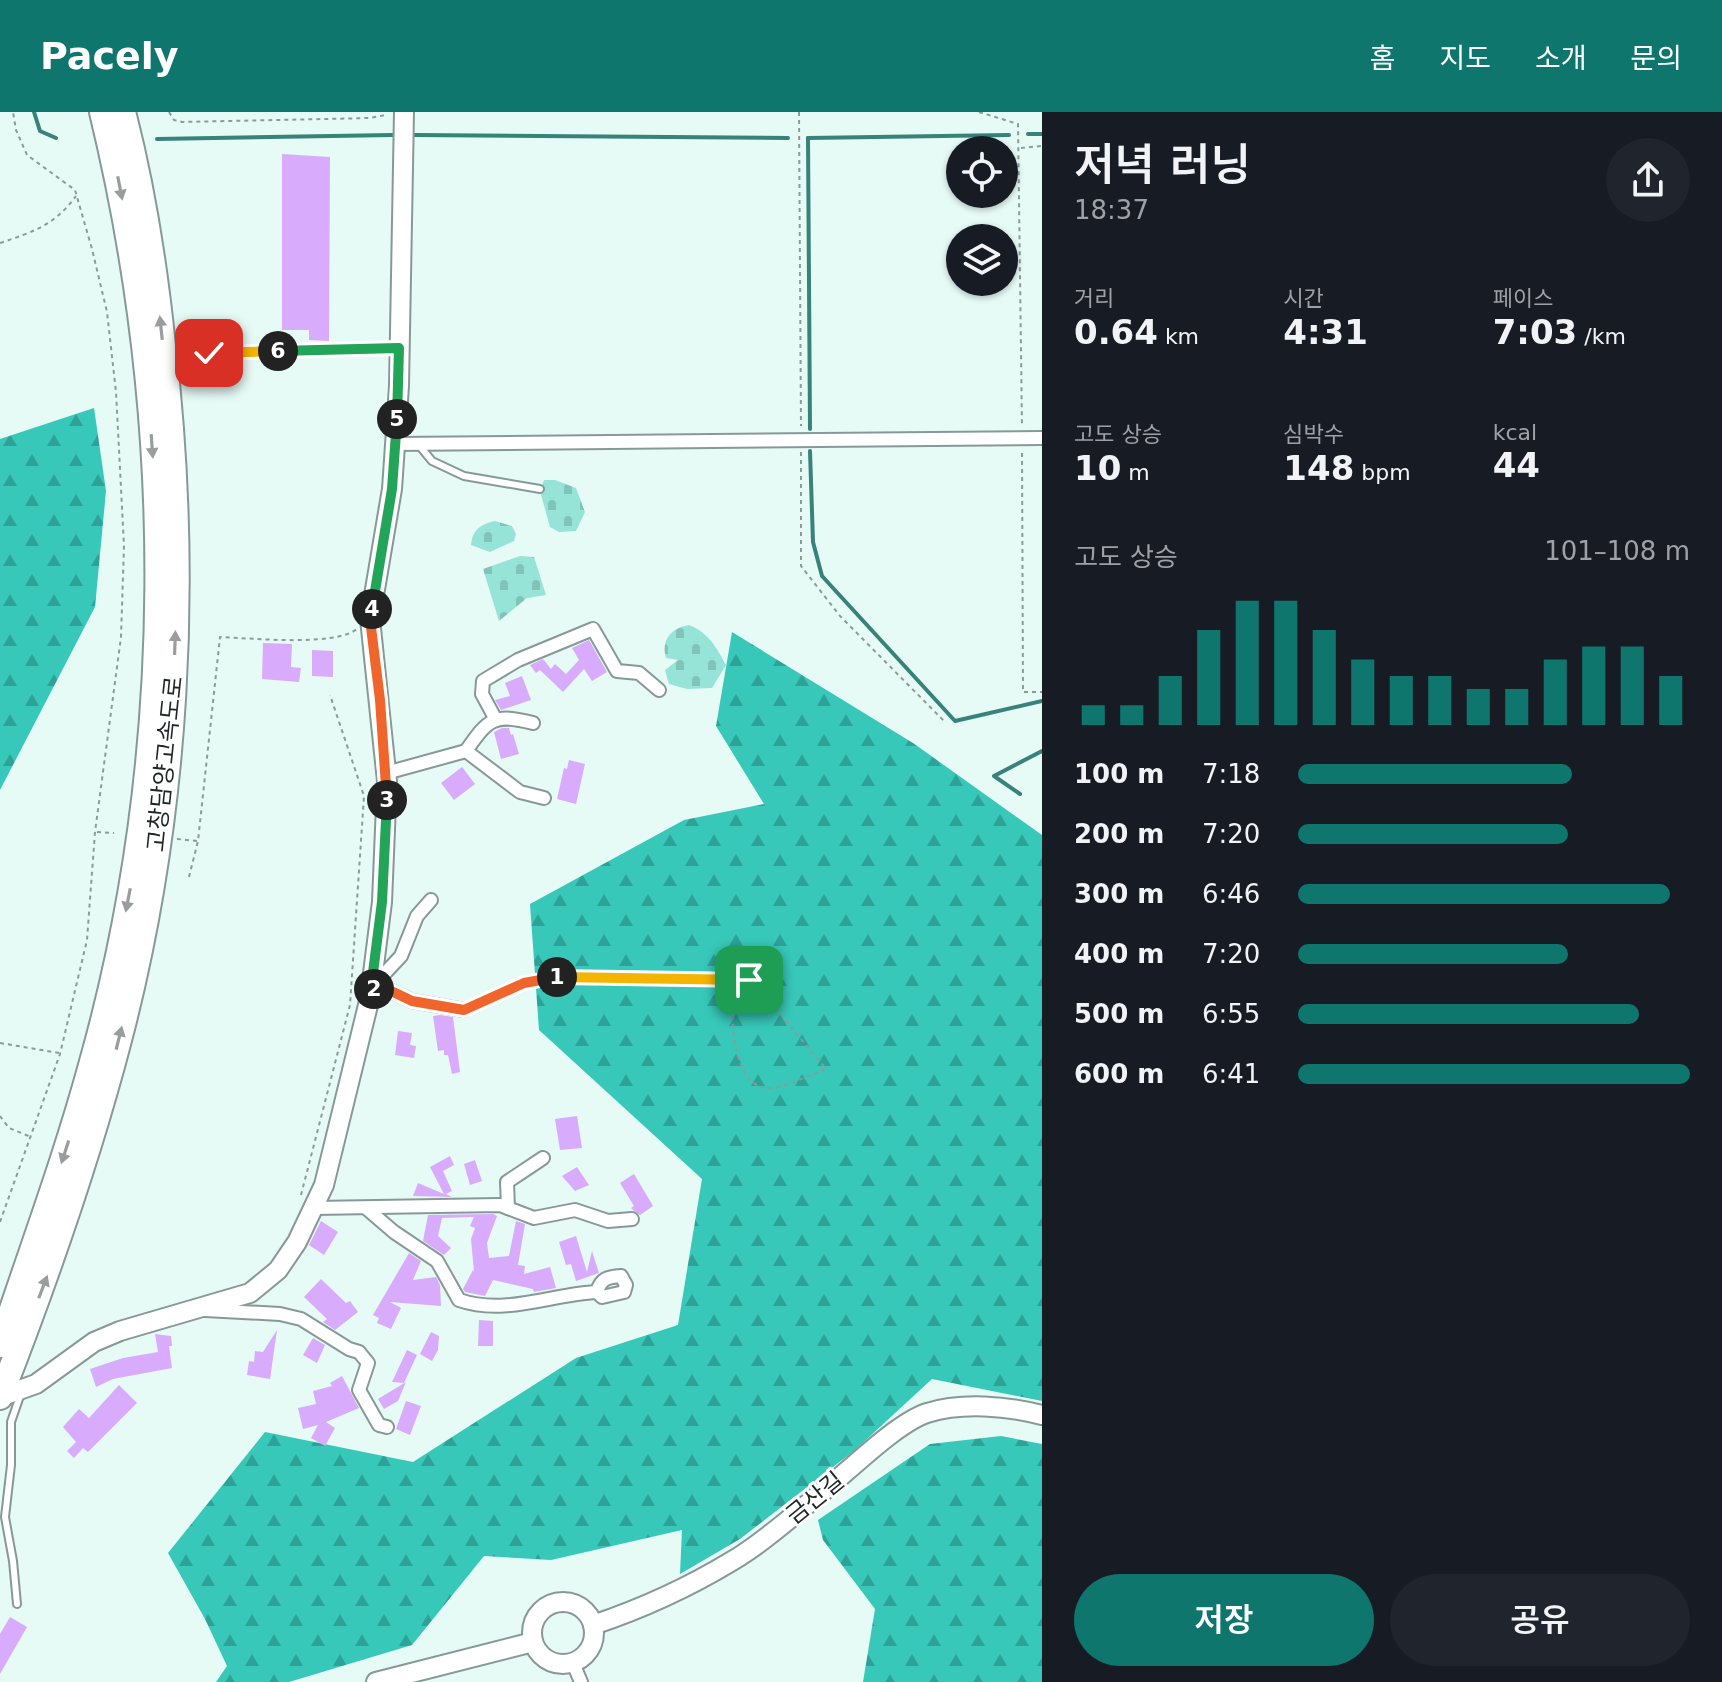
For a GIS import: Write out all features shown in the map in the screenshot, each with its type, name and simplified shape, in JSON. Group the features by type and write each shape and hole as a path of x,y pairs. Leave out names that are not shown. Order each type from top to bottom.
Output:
{"highway":[{"name":"고창담양고속도로","path":"8,1395 7,1352 93,1061 132,875 153,708 156,545 148,391 130,242 102,112"},
{"name":"고창담양고속도로","path":"7,1352 51,1267 120,1038 156,860 168,768 176,623 175,470 159,304 146,219 123,112"}],"street":[{"path":"8,1395 52,1374 94,1342 120,1331 250,1293 278,1270 324,1185 360,1046 382,902 386,773 370,619 392,489 395,444 399,348 395,114"},
{"path":"395,444 1042,438"},
{"path":"495,718 482,694 483,681 518,660 593,629 617,671 639,673 659,690"},
{"path":"386,773 466,751 484,725 495,718 515,718 533,723"},
{"path":"466,751 520,792 544,798"},
{"path":"371,988 401,956 417,916 431,900"},
{"path":"371,988 387,989 412,1001 464,1010"},
{"path":"508,1208 507,1182 543,1158"},
{"path":"314,1208 500,1205 534,1218 575,1210 608,1221 632,1219"},
{"path":"366,1208 394,1232 437,1261 459,1300 495,1306 597,1292"},
{"path":"194,1310 290,1316 301,1319 359,1352 368,1363 359,1390 379,1425 387,1427"},
{"name":"금산길","path":"593,1625 629,1613 734,1561 890,1436 925,1414 966,1407 1022,1410 1042,1415"},
{"path":"555,1603 574,1604 589,1616 593,1625 592,1646 586,1655 573,1663 556,1664 546,1659 533,1642 534,1623 539,1614 555,1603"},
{"path":"376,1682 533,1642"},
{"path":"573,1663 581,1682"}],"lane":[{"path":"418,444 432,461 464,476 540,489"},
{"path":"8,1395 11,1465 5,1517 17,1604"}],"path":[{"path":"0,1222 60,1054 87,940 95,832 121,637 124,546 116,392 107,312 77,195 27,155 16,130 13,112"},
{"path":"169,112 174,120 182,122 370,118 395,114"},
{"path":"979,112 1018,124 1023,692 1042,692"},
{"path":"1020,149 1042,146"},
{"path":"0,243 46,226 63,214 77,195"},
{"path":"209,353 399,348"},
{"path":"189,877 198,841 220,637 327,639 350,634 370,619"},
{"path":"301,1194 350,1005 364,796 330,695"},
{"path":"95,832 114,833"},
{"path":"175,839 198,841"},
{"path":"464,1010 524,983 555,977 749,980 765,989 781,1015 826,1069 775,1088 760,1087 744,1073 735,1046 730,980"},
{"path":"0,1043 60,1054"},
{"path":"0,1116 9,1128 32,1138"}],"green space":[{"path":"94,408 106,491 95,607 0,790 0,439"},
{"path":"544,480 555,480 576,488 585,512 576,531 559,532 550,527 540,491"},
{"path":"495,521 512,526 516,534 514,541 490,552 471,545 478,528"},
{"path":"520,556 534,557 546,595 527,598 499,621 483,569"},
{"path":"689,625 707,636 726,665 712,688 687,689 669,684 665,670 678,660 666,658 666,640 672,632"},
{"path":"732,632 913,743 1042,835 1042,1401 932,1379 855,1450 740,1539 680,1574 682,1530 551,1560 484,1556 412,1645 289,1682 216,1682 227,1666 168,1553 265,1432 413,1462 576,1358 678,1325 702,1179 539,1030 530,904 684,820 764,804 716,726"},
{"path":"1001,1436 1042,1444 1042,1682 863,1682 875,1609 823,1540 818,1520 930,1444"}],"building":[{"path":"282,154 330,157 329,341 309,340 309,330 282,330"},
{"path":"589,640 607,672 592,681 584,669 563,692 540,670 536,673 530,665 543,659 551,669 555,664 566,674 579,660 572,648"},
{"path":"263,643 292,644 291,667 301,668 299,682 262,679"},
{"path":"312,650 333,651 333,677 312,676"},
{"path":"522,676 531,700 501,710 495,700 510,696 505,683"},
{"path":"509,728 513,734 519,754 501,759 494,732"},
{"path":"569,760 585,764 576,804 557,799 564,768 567,769"},
{"path":"462,767 475,784 454,800 441,783"},
{"path":"433,1016 453,1017 460,1072 452,1074 448,1055 444,1055 444,1050 438,1051"},
{"path":"398,1031 412,1033 410,1045 416,1046 414,1058 395,1055"},
{"path":"577,1116 582,1148 560,1150 555,1119"},
{"path":"450,1156 454,1165 443,1171 452,1191 446,1194 452,1197 413,1196 418,1183 444,1194 430,1167"},
{"path":"475,1160 482,1181 470,1185 464,1164"},
{"path":"577,1167 589,1185 575,1191 562,1176"},
{"path":"634,1174 653,1206 640,1215 631,1208 634,1206 620,1183"},
{"path":"428,1215 497,1216 487,1243 489,1258 509,1256 516,1221 525,1224 518,1265 525,1266 524,1274 550,1267 556,1288 534,1292 533,1289 493,1280 485,1296 465,1292 463,1289 474,1272 471,1239 475,1228 470,1226 474,1217 442,1218 438,1236 451,1248 444,1255 423,1241"},
{"path":"321,1221 338,1232 324,1255 309,1245"},
{"path":"576,1236 587,1272 592,1251 599,1273 576,1281 571,1264 566,1265 559,1242"},
{"path":"409,1253 421,1261 413,1280 436,1277 440,1285 441,1306 390,1302 401,1308 391,1329 377,1323 379,1318 373,1315"},
{"path":"321,1279 346,1303 350,1301 358,1312 335,1330 323,1322 327,1319 304,1297"},
{"path":"479,1320 493,1321 493,1346 478,1346"},
{"path":"277,1330 270,1379 247,1375 249,1361 254,1362 255,1351 263,1352"},
{"path":"431,1332 439,1336 438,1350 432,1361 420,1354"},
{"path":"155,1334 171,1336 172,1368 113,1379 96,1387 90,1369 123,1358 158,1352"},
{"path":"313,1338 325,1345 317,1363 303,1355"},
{"path":"407,1350 417,1355 404,1383 392,1382"},
{"path":"342,1376 359,1408 326,1422 335,1428 325,1446 311,1438 318,1425 303,1429 298,1408 316,1404 313,1391 332,1386 330,1383"},
{"path":"406,1382 398,1401 384,1409 378,1399"},
{"path":"119,1385 137,1403 88,1452 83,1448 74,1458 67,1451 76,1442 63,1427 79,1409 89,1418"},
{"path":"406,1401 421,1406 410,1435 396,1429"},
{"path":"10,1617 27,1627 0,1674 0,1634"}],"waterway":[{"path":"34,112 40,131 56,138"},
{"path":"1028,134 1042,134"},
{"path":"157,139 393,135"},
{"path":"414,135 788,138"},
{"path":"808,138 1009,135"},
{"path":"808,138 810,429"},
{"path":"810,451 813,542 822,576 955,721 1042,701"},
{"path":"1020,794 994,776 1042,751"}],"route":[{"path":"209,353 399,348 392,489 370,619 387,781 382,902 371,988 387,989 412,1001 464,1010 524,983 555,977 749,980"}]}
